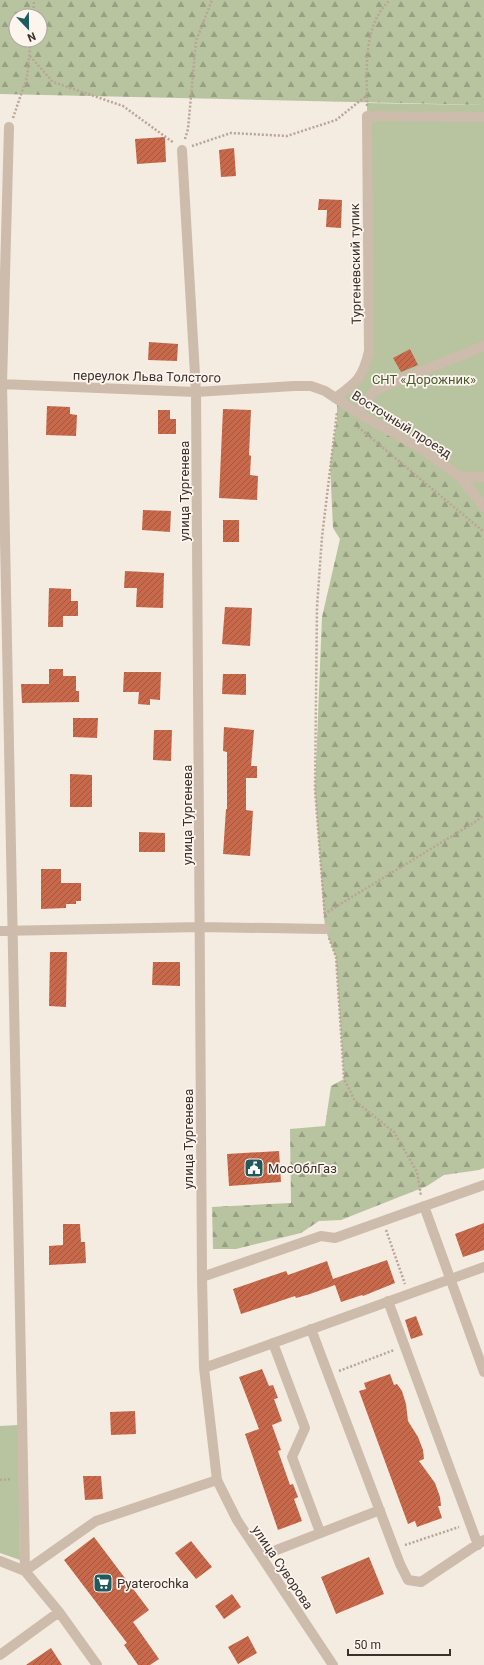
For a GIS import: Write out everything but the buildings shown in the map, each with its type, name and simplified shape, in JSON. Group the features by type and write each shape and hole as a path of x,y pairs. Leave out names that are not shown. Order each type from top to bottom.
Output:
{"street":[{"path":"367,116 484,118"},
{"name":"Тургеневский тупик","path":"336,399 356,383 362,373 369,351 367,116"},
{"path":"9,127 1,384 13,930 24,1571"},
{"name":"улица Тургенева","path":"182,150 196,392 201,927 202,1277 204,1368 217,1480"},
{"path":"358,413 375,390 484,346"},
{"name":"переулок Льва Толстого","path":"1,384 196,392 311,386 325,391 336,399"},
{"name":"Восточный проезд","path":"336,399 422,449 460,477 484,507"},
{"path":"460,477 484,477"},
{"path":"0,931 201,927 325,929"},
{"path":"202,1277 321,1236 335,1238 484,1184"},
{"path":"424,1206 484,1372"},
{"path":"204,1368 484,1267"},
{"path":"312,1329 400,1564 408,1580 421,1582 481,1543 470,1523 388,1301"},
{"path":"273,1343 305,1428 292,1457 320,1532"},
{"path":"24,1571 96,1521 217,1480"},
{"name":"улица Суворова","path":"217,1480 237,1520 333,1665"},
{"path":"261,1556 380,1510"},
{"path":"0,1561 24,1571 59,1612 97,1665"},
{"path":"0,1655 59,1612"}],"path":[{"path":"182,150 188,129 196,41 212,0"},
{"path":"367,116 367,63 371,32 384,6 390,0"},
{"path":"9,127 27,77 30,48"},
{"path":"30,56 53,82 123,106 182,150"},
{"path":"182,150 231,133 287,136 336,120 366,96"},
{"path":"336,399 337,420 330,464 322,537 317,607 315,790 325,929 336,957 344,1079 355,1101 394,1132 417,1172 424,1206"},
{"path":"358,427 484,532"},
{"path":"324,914 475,822 484,815"},
{"path":"383,1221 408,1294"},
{"path":"339,1371 404,1346"},
{"path":"0,1480 12,1479"},
{"path":"402,1546 470,1523"}],"green space":[{"path":"0,0 484,0 484,105 0,94"},
{"name":"СНТ «Дорожник»","path":"367,103 484,105 484,507 335,398 356,383 369,340"},
{"path":"337,400 460,477 484,507 484,1168 444,1175 427,1186 341,1220 319,1221 301,1233 236,1249 213,1249 212,1207 291,1203 290,1129 325,1126 331,1086 344,1079 336,957 325,929 315,790 322,617 340,539 333,528 330,464 337,420"},
{"path":"18,1425 20,1560 0,1553 0,1426"}],"place":[{"name":"МосОблГаз","path":"254,1168"},
{"name":"Pyaterochka","path":"103,1583"}]}
